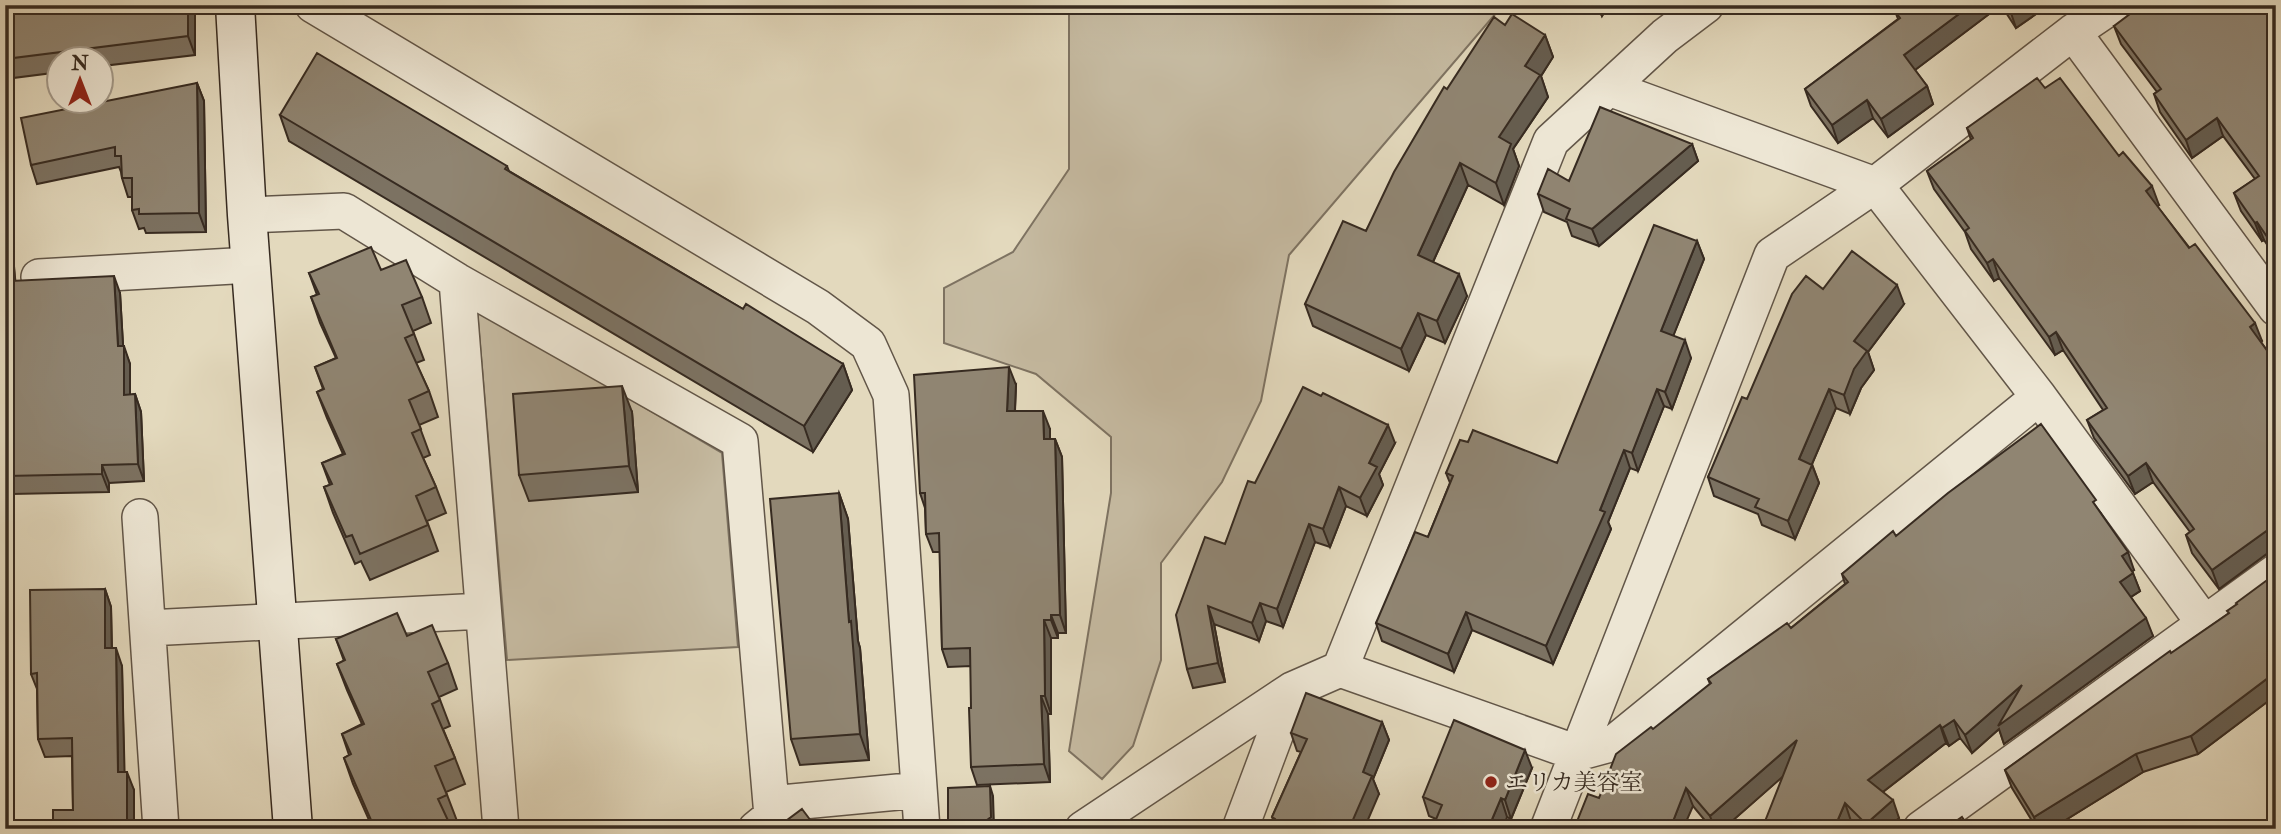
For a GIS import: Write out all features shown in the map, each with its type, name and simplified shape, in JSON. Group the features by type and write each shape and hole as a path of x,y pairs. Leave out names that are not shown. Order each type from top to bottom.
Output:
{"street":[{"path":"236,5 247,215 293,829"},
{"path":"1339,669 1551,141 1665,36 1706,5"},
{"path":"1548,829 1772,255 1875,185 2073,32 2113,5"},
{"path":"325,8 818,307 868,344 891,395 922,829"},
{"path":"2073,32 2276,308"},
{"path":"1609,88 1875,185 2039,397 2204,623"},
{"path":"247,215 344,211 457,281 740,441 763,816 919,790"},
{"path":"38,277 251,265"},
{"path":"457,281 500,829"},
{"path":"1083,829 1292,690 1339,669 1577,753 1614,743 2039,397"},
{"path":"140,517 161,829"},
{"path":"1921,829 2276,572"},
{"path":"148,628 483,611"},
{"path":"1240,829 1292,690"}],"shaded area":[{"path":"1069,5 1503,5 1289,255 1261,401 1222,482 1161,563 1161,660 1133,746 1102,779 1069,751 1111,493 1111,437 1036,374 944,343 944,288 1013,252 1069,169"},
{"path":"477,309 722,453 738,647 507,660"}],"building":[{"path":"5,5 188,5 188,36 108,46 46,46 46,54 5,59"},
{"path":"1903,5 1971,5 1904,55 1927,86 1881,119 1867,100 1832,125 1805,89 1900,18 1895,11"},
{"path":"2142,5 2276,5 2276,250 2234,193 2259,176 2217,118 2186,140 2154,94 2161,89 2114,26"},
{"path":"1512,14 1545,35 1525,66 1540,75 1499,137 1511,144 1496,183 1460,163 1418,255 1459,274 1437,321 1418,313 1401,349 1305,304 1343,221 1366,231 1394,172 1444,87 1447,89 1494,17 1505,25"},
{"path":"317,53 507,166 505,169 743,309 746,304 843,364 804,426 280,115"},
{"path":"2037,78 2045,88 2060,78 2119,156 2123,152 2152,186 2146,191 2189,248 2195,244 2255,323 2250,327 2276,363 2276,524 2212,570 2186,535 2194,529 2146,463 2128,476 2087,420 2107,408 2056,332 2049,337 1993,259 1987,263 1965,231 1969,228 1927,171 1973,138 1967,128"},
{"path":"197,83 199,213 139,214 139,209 132,210 132,178 122,178 121,156 115,156 115,147 31,165 21,118 46,113 46,116 116,116 116,99"},
{"path":"1600,107 1692,144 1592,229 1566,219 1570,209 1538,194 1548,169 1569,181"},
{"path":"1654,225 1697,241 1661,331 1685,340 1665,392 1657,389 1632,453 1624,450 1600,510 1605,512 1546,646 1466,612 1448,654 1376,623 1415,532 1428,537 1453,476 1446,473 1460,440 1468,442 1473,430 1557,463"},
{"path":"5,228 11,281 114,276 118,346 124,346 124,395 135,394 138,464 102,465 102,474 6,476"},
{"path":"371,247 381,270 406,260 422,297 402,305 414,334 405,338 429,391 409,400 421,429 412,433 436,487 416,496 428,525 360,554 352,535 346,537 324,487 332,484 322,463 345,454 317,392 324,389 315,367 337,358 311,297 319,294 309,273"},
{"path":"1852,251 1897,285 1854,341 1867,351 1854,369 1844,395 1829,389 1799,459 1812,465 1788,521 1755,507 1759,499 1708,477 1742,397 1747,399 1792,294 1806,276 1823,289"},
{"path":"1009,367 1007,411 1043,411 1044,439 1055,439 1060,615 1051,615 1051,620 1044,620 1045,696 1041,696 1044,764 971,767 970,648 942,649 939,533 926,534 925,493 920,493 914,375"},
{"path":"622,386 629,466 519,475 513,394"},
{"path":"1303,387 1321,396 1323,393 1388,425 1369,463 1377,467 1360,498 1339,487 1323,529 1309,524 1277,609 1260,603 1252,623 1208,606 1218,663 1187,669 1176,615 1205,537 1225,544 1248,481 1255,483"},
{"path":"2041,424 2096,500 2093,502 2128,552 2122,556 2133,573 2120,582 2146,618 1998,726 2022,685 1965,735 1954,720 1942,728 1940,725 1868,780 1893,800 1866,824 1845,803 1834,829 1762,829 1797,740 1710,816 1686,788 1670,829 1574,829 1588,794 1599,798 1616,754 1651,727 1653,729 1711,683 1708,679 1787,623 1791,628 1848,582 1842,574 1893,531 1896,536 1948,493"},
{"path":"839,493 860,734 791,739 770,499"},
{"path":"2274,575 2276,689 2268,678 2191,736 2136,754 2034,817 2005,770 2170,651 2171,653 2229,613 2227,611 2236,603"},
{"path":"105,589 105,648 116,648 118,772 127,772 127,829 53,829 53,810 73,810 72,738 38,739 37,673 31,674 30,590"},
{"path":"397,613 407,636 432,625 448,663 428,672 440,700 432,704 455,758 435,766 447,795 438,799 452,829 349,829 371,820 344,758 351,754 342,734 364,724 337,664 345,660 336,639"},
{"path":"1306,693 1382,722 1363,772 1372,776 1349,829 1271,829 1275,819 1272,817 1307,739 1291,733"},
{"name":"エリカ美容室","path":"1454,720 1525,750 1505,800 1501,798 1488,829 1432,829 1442,805 1423,797"},
{"path":"990,786 991,817 975,829 954,829 948,821 948,788"},
{"path":"802,809 817,829 775,829"},
{"path":"1962,817 1970,829 1945,829 1946,828"}],"place":[{"name":"エリカ美容室","path":"1491,782"}]}
